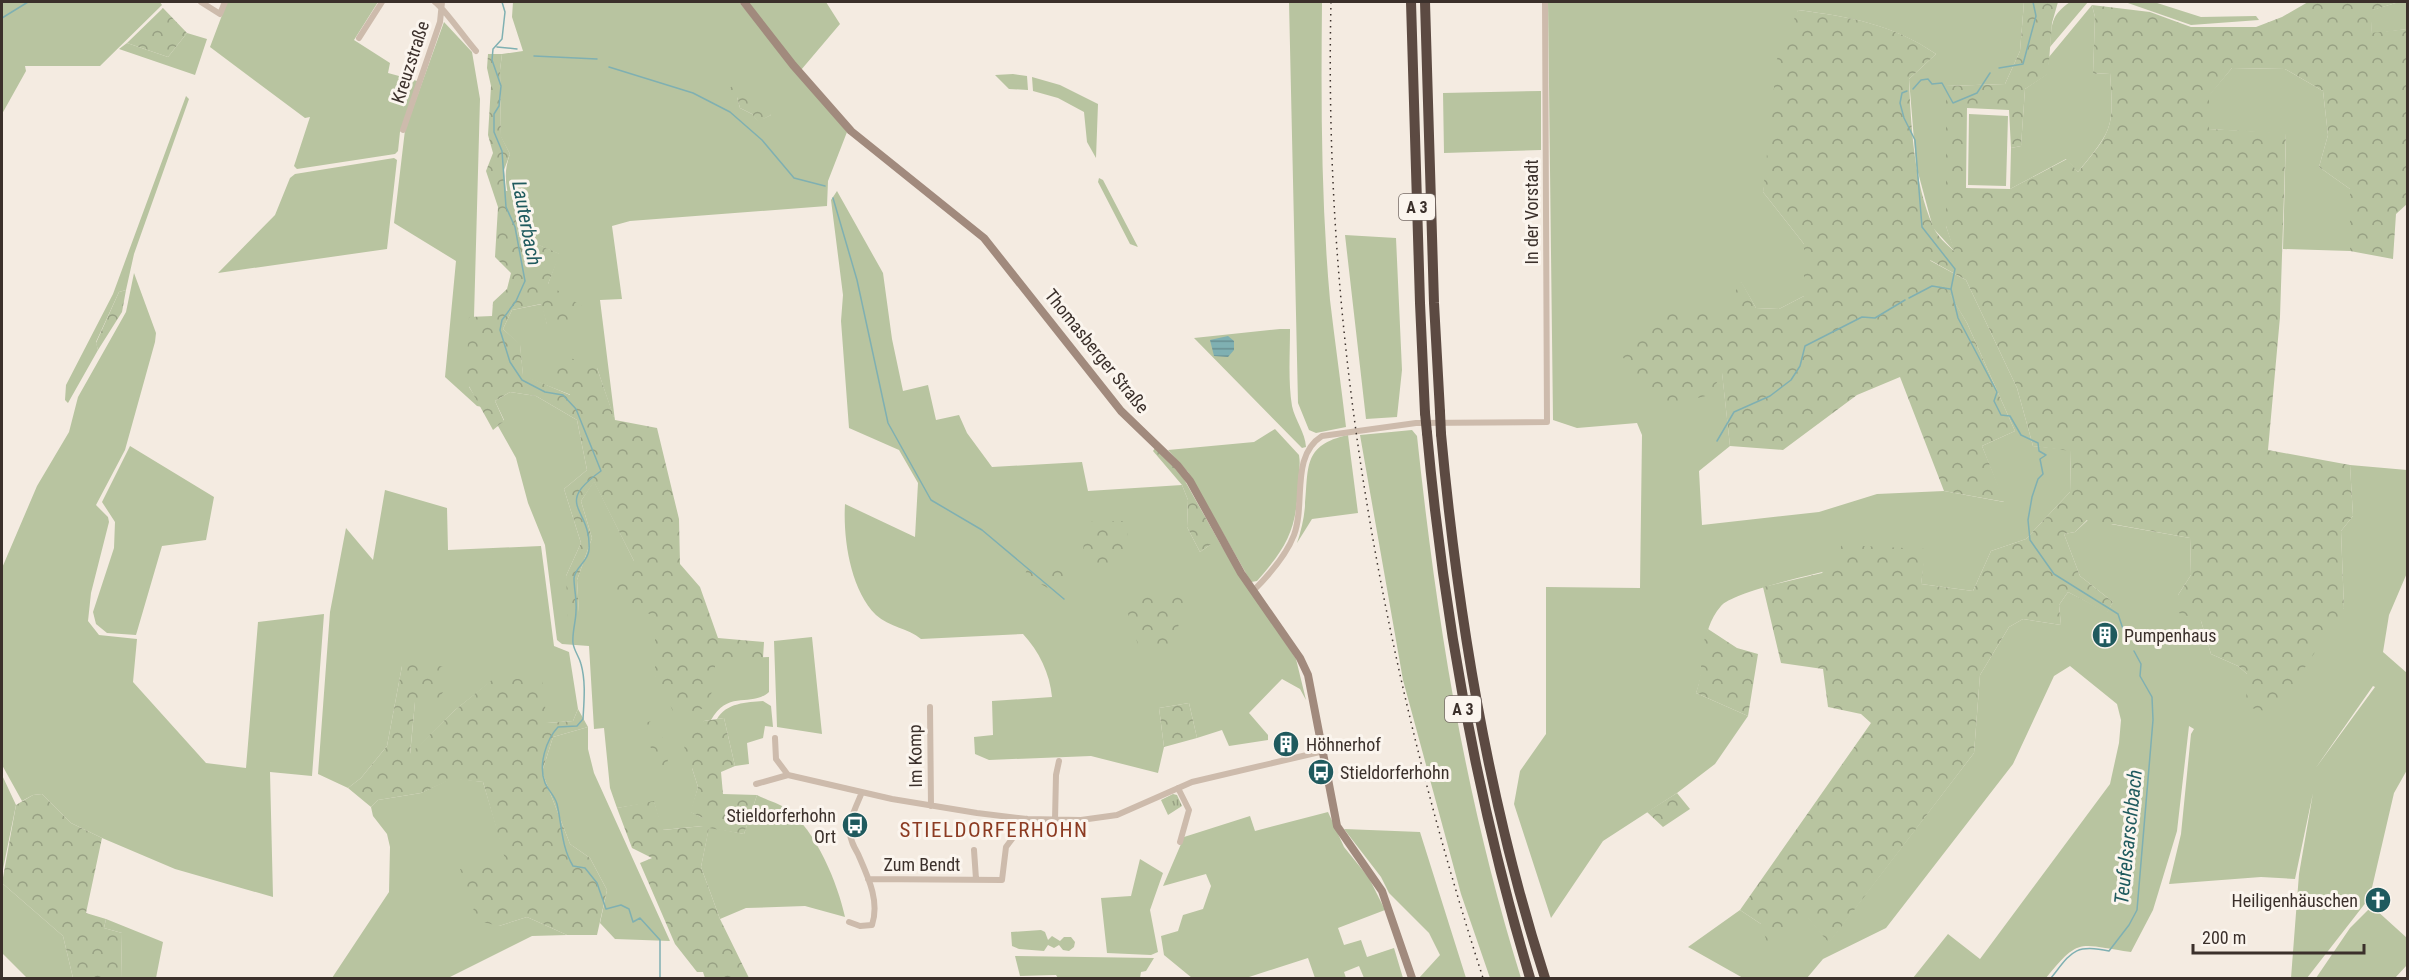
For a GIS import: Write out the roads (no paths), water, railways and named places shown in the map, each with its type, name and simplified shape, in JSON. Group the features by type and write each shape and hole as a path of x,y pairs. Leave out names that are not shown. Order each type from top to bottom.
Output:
{"highway":[{"name":"A 3","path":"1412,2 1425,413 1441,569 1464,713 1497,862 1530,978"},
{"name":"A 3","path":"1425,2 1434,303 1440,412 1455,567 1478,711 1511,858 1545,978"}],"main road":[{"name":"Thomasberger Straße","path":"744,2 793,65 851,131 984,238 1121,411 1190,481 1253,591 1300,658 1308,675 1337,826 1382,891 1412,978"}],"street":[{"path":"201,2 220,14 225,2"},
{"path":"359,38 382,2"},
{"path":"435,2 442,4 447,17 476,51"},
{"name":"In der Vorstadt","path":"1253,591 1288,548 1295,534 1299,517 1304,456 1312,442 1322,436 1416,423 1547,422 1545,2"},
{"name":"Kreuzstraße","path":"403,130 440,22 442,4"},
{"name":"Im Komp","path":"930,707 931,806"},
{"path":"775,738 776,759 788,775"},
{"path":"756,784 788,775 931,806 1027,819 1055,820 1117,815 1192,783 1324,752"},
{"path":"1055,820 1056,775 1059,761"},
{"path":"1178,788 1189,810 1180,842"},
{"path":"849,922 860,926 872,925 876,902 849,831 862,792"},
{"name":"Zum Bendt","path":"868,879 1002,880 1006,847 1027,819"},
{"name":"Zum Bendt","path":"974,850 975,879"}],"water":[{"path":"1228,336 1234,341 1234,350 1228,357 1214,356 1210,340"}],"waterway":[{"path":"2,18 28,2"},
{"name":"Lauterbach","path":"502,2 505,12 502,39 493,49 492,60 501,86 499,106 494,114 494,132 502,151 506,207 515,227 525,281 516,301 502,320 500,330 510,362 522,380 545,392 563,395 576,409 601,471 579,492 576,500 585,524 589,550 574,578 576,615 573,643 584,678 583,719 577,726 558,727 554,732 544,753 543,776 546,786 556,801 564,843 573,866 585,868 597,883 606,909 621,905 629,909 633,922 640,918 660,940 660,978"},
{"name":"Teufelsarschbach","path":"1999,68 2023,64 2036,16 2033,2"},
{"path":"497,47 517,49"},
{"path":"534,56 597,59"},
{"path":"609,67 693,93 730,112 762,140 794,178 825,186"},
{"name":"Teufelsarschbach","path":"1913,89 1921,80 1928,79 1932,84 1942,83 1953,103 1977,93 1990,73"},
{"name":"Teufelsarschbach","path":"1907,91 1902,93 1900,103 1904,118 1915,140 1922,227 1955,269 1951,289 1958,318 1997,392 1994,401 2001,415 2010,416 2021,435 2038,443 2039,451 2046,455 2040,459 2043,474 2038,479 2032,497 2028,520 2030,540 2054,574 2118,614 2128,644"},
{"path":"833,198 857,280 888,423 931,500 982,530 1064,599"},
{"path":"1909,298 1932,286 1950,289"},
{"path":"1717,441 1734,412 1770,396 1791,380 1800,366 1805,346 1862,317 1875,318 1905,300"},
{"name":"Teufelsarschbach","path":"2051,978 2074,952 2088,948 2109,951 2129,925 2137,910 2153,720 2152,697 2140,676 2141,664 2134,651"}],"railway":[{"path":"1331,2 1331,127 1337,251 1349,374 1366,496 1388,618 1415,739 1447,859 1483,978"}],"place":[{"name":"Pumpenhaus","path":"2105,635"},
{"name":"Höhnerhof","path":"1286,744"},
{"name":"Stieldorferhohn","path":"1321,772"},
{"name":"Stieldorferhohn Ort","path":"855,825"},
{"name":"Heiligenhäuschen","path":"2378,900"}],"district":[{"name":"STIELDORFERHOHN","path":"994,830"}]}
